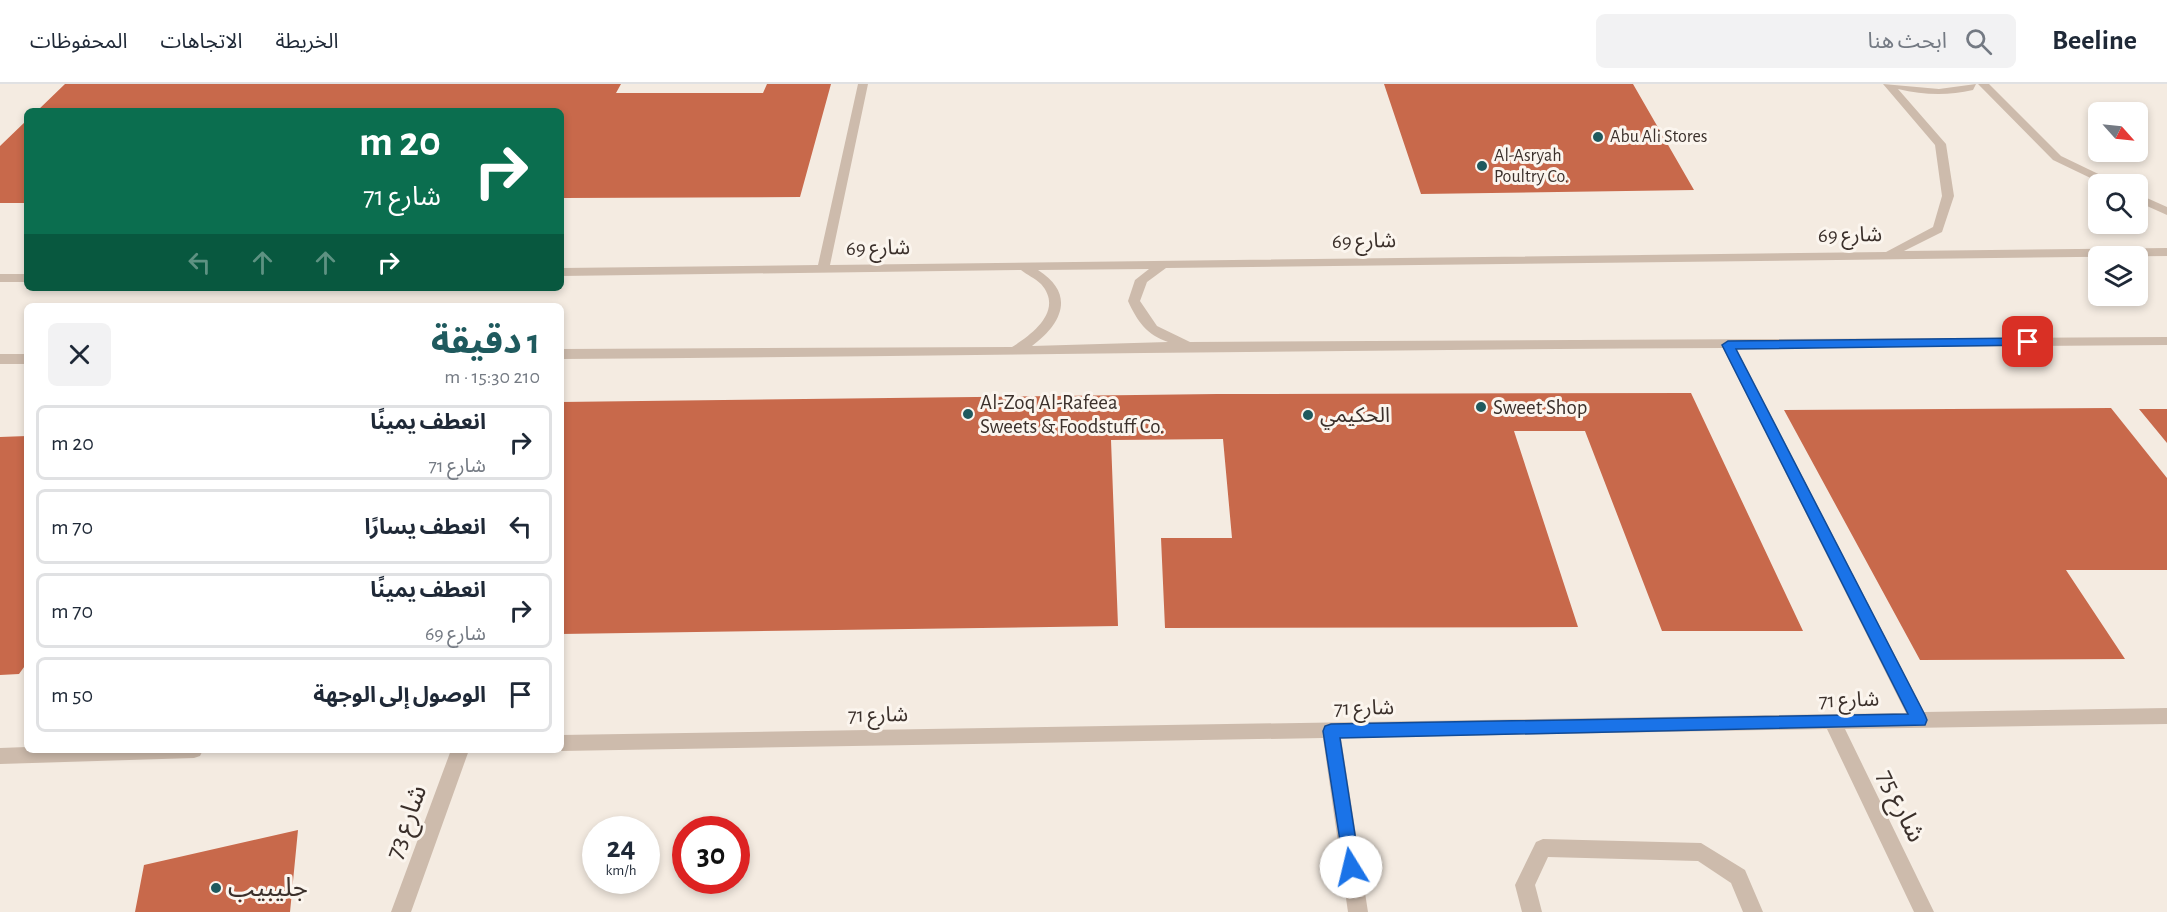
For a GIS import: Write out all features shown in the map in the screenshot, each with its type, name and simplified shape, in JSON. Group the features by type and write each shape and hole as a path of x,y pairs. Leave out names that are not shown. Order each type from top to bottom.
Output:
{"street":[{"path":"823,270 864,84"},
{"path":"1890,84 1917,92 1947,94 1969,88 1971,84"},
{"path":"1888,255 1938,229 1948,196 1940,144 1890,84"},
{"path":"1983,84 2057,158 2090,174"},
{"path":"2148,202 2167,211"},
{"name":"شارع 69","path":"564,272 2167,252"},
{"path":"1162,265 1141,280 1134,301 1143,322 1168,339 1201,346"},
{"path":"1014,351 1038,338 1053,319 1055,299 1046,281 1026,268"},
{"path":"0,278 24,278"},
{"path":"564,354 1014,351 1201,346 2167,341"},
{"path":"1728,345 1919,720"},
{"path":"0,359 24,359"},
{"name":"شارع 71","path":"564,743 2167,716"},
{"name":"شارع 75","path":"1833,723 1924,912"},
{"path":"1331,731 1358,912"},
{"path":"0,756 97,753"},
{"name":"شارع 73","path":"401,912 459,753"},
{"path":"1532,912 1525,885 1543,848 1701,852 1738,878 1753,912"}],"building":[{"path":"65,84 621,84 616,93 763,93 767,84 831,84 800,197 564,198 564,108 40,108"},
{"path":"1384,84 1633,84 1694,190 1421,194"},
{"path":"24,123 24,203 0,203 0,146"},
{"path":"1691,393 1803,631 1662,631 1585,431 1514,431 1578,627 1165,628 1161,538 1232,538 1223,439 1111,440 1118,626 564,634 564,402 1217,394"},
{"path":"2111,408 2167,478 2167,570 2066,570 2125,659 1920,660 1784,410"},
{"path":"2139,409 2167,409 2167,443"},
{"path":"24,436 24,667 19,674 0,675 0,437"},
{"name":"جليبيب","path":"298,830 290,912 135,912 144,865"}],"place":[{"name":"Abu Ali Stores","path":"1598,137"},
{"name":"Al-Asryah Poultry Co.","path":"1482,166"},
{"name":"Sweet Shop","path":"1481,407"},
{"name":"Al-Zoq Al-Rafeea Sweets & Foodstuff Co.","path":"968,414"},
{"name":"الحكيمي","path":"1308,415"},
{"name":"جليبيب","path":"216,888"}],"route":[{"path":"1351,867 1331,731 1919,720 1728,345 2028,342"}]}
